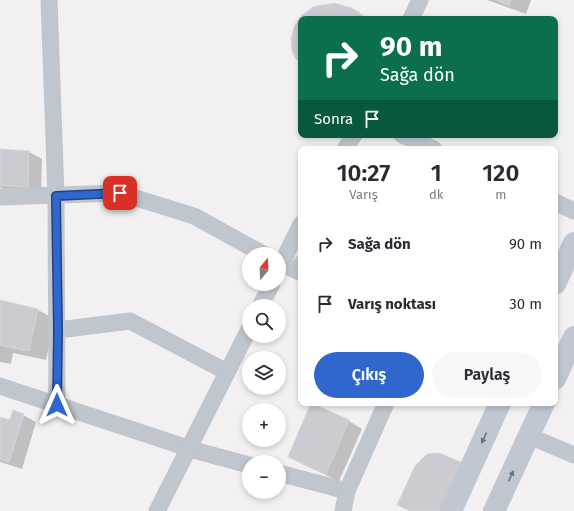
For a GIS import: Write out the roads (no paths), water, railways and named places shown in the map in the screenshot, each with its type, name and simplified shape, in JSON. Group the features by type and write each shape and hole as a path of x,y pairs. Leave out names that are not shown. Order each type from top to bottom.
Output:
{"main road":[{"path":"558,278 574,243"},
{"path":"558,372 574,337"},
{"path":"451,511 499,406"},
{"path":"494,511 543,406"}],"street":[{"path":"48,0 56,196 58,330 57,405"},
{"path":"412,16 420,0"},
{"path":"409,138 427,146"},
{"path":"0,197 120,193 194,216 250,247"},
{"path":"558,203 574,211"},
{"path":"286,253 298,230"},
{"path":"286,267 298,272"},
{"path":"58,330 130,321 227,372"},
{"path":"157,511 242,343"},
{"path":"0,386 188,449 242,463"},
{"path":"343,511 347,492 385,406"},
{"path":"529,436 574,455"},
{"path":"286,475 347,492"}]}
